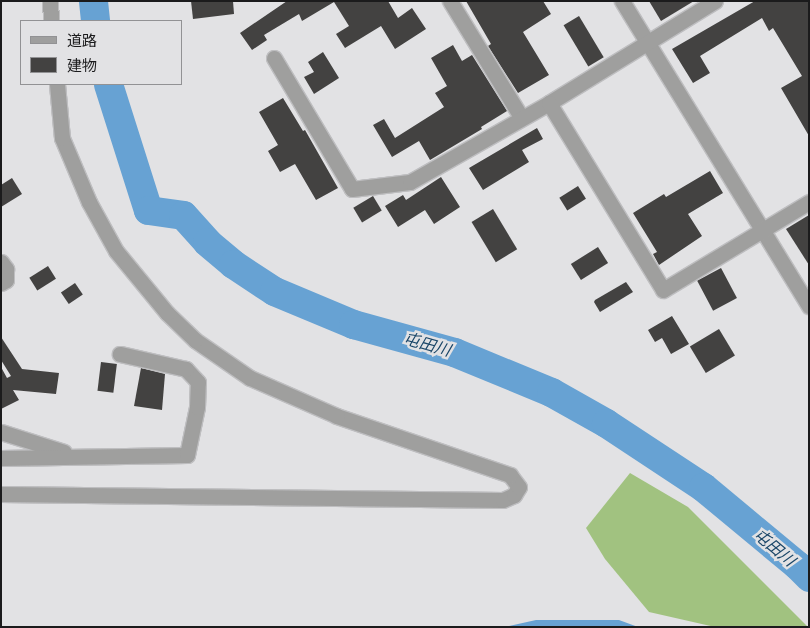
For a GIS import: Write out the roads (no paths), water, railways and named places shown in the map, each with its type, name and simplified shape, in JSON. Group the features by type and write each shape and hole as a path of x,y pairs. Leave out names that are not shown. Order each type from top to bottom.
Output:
{"street":[{"path":"50,1 51,20"},
{"path":"450,1 521,117"},
{"path":"622,1 809,306"},
{"path":"274,58 352,189 410,182 521,117 549,103 715,1"},
{"path":"1,494 503,500 514,495 518,487 510,475 337,416 250,378 195,340 167,313 122,258 89,202 62,138 57,85"},
{"path":"549,103 663,290 809,202"},
{"path":"1,262 6,274 6,280 1,283"},
{"path":"1,458 187,455 197,407 198,382 186,369 120,354"},
{"path":"1,432 78,456"}],"water":[{"path":"536,620 619,620 638,627 504,627"}],"waterway":[{"name":"屯田川","path":"93,1 95,20"},
{"name":"屯田川","path":"108,85 148,210 183,215 207,242 233,264 274,291 353,324 454,352 551,392 606,423 703,487 809,577"}]}
